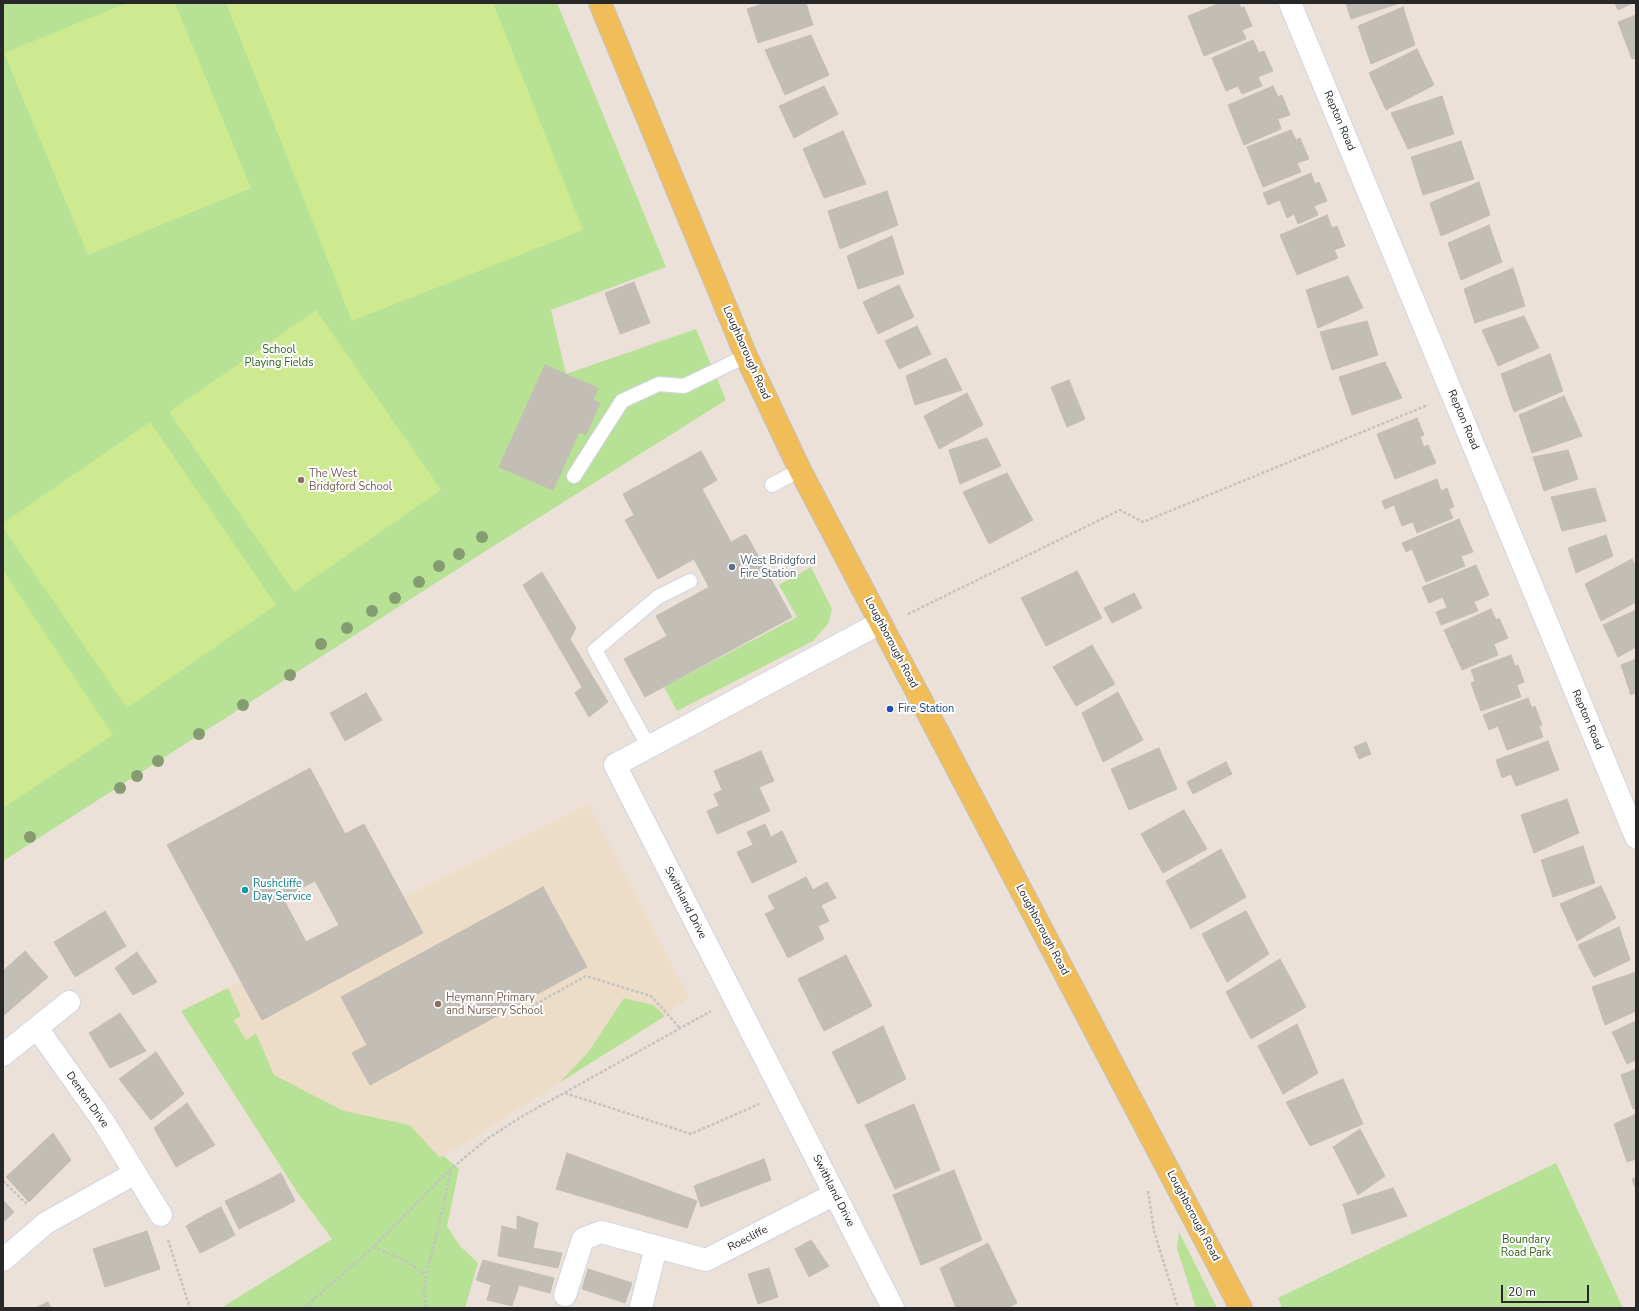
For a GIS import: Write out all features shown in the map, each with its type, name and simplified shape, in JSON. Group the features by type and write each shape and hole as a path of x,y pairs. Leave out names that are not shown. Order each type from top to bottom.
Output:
{"main road":[{"name":"Loughborough Road","path":"600,3 746,356 800,470 1241,1308"}],"street":[{"name":"Repton Road","path":"1290,3 1636,838"},
{"name":"Swithland Drive","path":"880,623 615,765 893,1308"},
{"path":"3,1055 69,1002"},
{"name":"Denton Drive","path":"37,1028 103,1121 161,1215"},
{"path":"3,1260 46,1223 135,1173"},
{"name":"Roecliffe","path":"564,1295 583,1239 601,1232 706,1260 835,1194"},
{"path":"641,1307 656,1247"}],"lane":[{"path":"574,476 622,401 659,384 684,386 746,356"},
{"path":"772,485 800,470"},
{"path":"649,747 595,650 658,597 690,581"}],"path":[{"path":"904,608 908,615 1120,510 1143,522 1453,395"},
{"path":"518,1014 586,976 651,996 679,1027"},
{"path":"304,1308 373,1247 452,1168 486,1139 521,1117 679,1027 734,998"},
{"path":"565,1093 691,1134 783,1093"},
{"path":"426,1308 424,1291 426,1274 452,1168"},
{"path":"3,1181 46,1223"},
{"path":"1147,1184 1154,1231 1178,1308"},
{"path":"161,1215 190,1308"},
{"path":"373,1247 404,1260 426,1274"}],"shaded area":[{"name":"Heymann Primary and Nursery School","path":"588,804 689,997 665,1016 444,1156 297,1192 181,1011"}],"green space":[{"name":"School Playing Fields","path":"3,3 557,3 666,267 551,310 566,374 696,329 726,400 473,559 3,861"},
{"path":"127,3 175,3 251,188 88,255 4,53"},
{"path":"226,3 493,3 583,230 352,321"},
{"path":"316,310 441,490 294,592 169,412"},
{"path":"150,422 276,605 127,708 3,528 3,523"},
{"path":"811,567 832,609 828,624 813,641 677,711 664,687 797,617 779,585"},
{"path":"3,570 113,735 3,808"},
{"path":"228,988 241,1016 234,1020 246,1040 256,1033 274,1075 344,1111 410,1125 439,1157 444,1156 459,1169 447,1226 460,1246 478,1263 465,1308 221,1308 332,1239 297,1192 181,1011"},
{"path":"624,998 653,1005 665,1016 559,1083 589,1051"},
{"name":"Boundary Road Park","path":"1556,1163 1623,1308 1282,1308 1278,1298"},
{"path":"1179,1232 1217,1308 1196,1308 1177,1248"}],"building":[{"path":"766,3 806,3 813,25 758,43 747,9"},
{"path":"1220,3 1239,3 1241,8 1244,7 1252,26 1242,30 1246,39 1204,56 1188,16"},
{"path":"1346,3 1400,3 1351,19"},
{"path":"1615,3 1633,3 1618,10"},
{"path":"1403,7 1415,45 1371,64 1358,26"},
{"path":"1636,15 1636,58 1632,59 1618,22"},
{"path":"811,35 829,75 785,95 765,50"},
{"path":"1253,40 1259,53 1264,51 1273,71 1258,77 1262,86 1242,94 1238,86 1226,91 1212,58"},
{"path":"1417,49 1434,85 1386,110 1369,73"},
{"path":"824,86 838,114 794,138 779,106"},
{"path":"1273,86 1278,97 1282,95 1290,115 1278,119 1281,129 1244,145 1228,105"},
{"path":"1442,96 1454,134 1408,149 1391,113"},
{"path":"1291,130 1296,140 1300,138 1309,159 1297,163 1301,172 1263,187 1247,147"},
{"path":"843,131 866,184 824,198 803,149"},
{"path":"1461,141 1474,179 1423,195 1411,157"},
{"path":"1311,173 1315,184 1319,182 1327,201 1314,206 1318,215 1298,224 1294,214 1287,218 1280,200 1268,205 1263,193"},
{"path":"1479,182 1490,215 1441,236 1430,203"},
{"path":"887,191 898,225 840,249 828,211"},
{"path":"1327,215 1332,228 1337,226 1345,246 1334,250 1338,258 1297,275 1280,235"},
{"path":"1489,225 1502,262 1461,280 1448,243"},
{"path":"892,236 904,274 858,289 847,256"},
{"path":"1513,268 1525,306 1475,323 1464,289"},
{"path":"1348,276 1363,308 1318,328 1306,290"},
{"path":"634,282 650,323 620,334 605,293"},
{"path":"899,285 914,317 878,334 863,302"},
{"path":"1524,316 1539,348 1498,366 1482,330"},
{"path":"1367,321 1378,355 1332,370 1320,332"},
{"path":"917,326 931,354 899,369 885,341"},
{"path":"1550,354 1563,391 1514,412 1501,374"},
{"path":"946,358 962,390 915,405 906,376"},
{"path":"1385,362 1402,398 1352,415 1339,377"},
{"path":"545,365 598,388 593,400 600,403 586,435 579,432 553,490 499,467"},
{"path":"1069,380 1085,419 1067,427 1051,387"},
{"path":"967,393 983,425 939,449 924,416"},
{"path":"1564,396 1582,436 1532,453 1519,415"},
{"path":"1417,418 1424,435 1420,437 1424,447 1428,445 1436,463 1395,479 1377,434"},
{"path":"987,438 1001,466 960,484 949,450"},
{"path":"1568,450 1578,479 1544,491 1533,457"},
{"name":"West Bridgford Fire Station","path":"701,451 717,480 702,489 731,542 746,534 792,617 645,697 624,659 667,636 656,616 709,587 694,559 658,579 625,520 634,515 623,494"},
{"path":"1007,473 1033,520 989,544 963,492"},
{"path":"1437,479 1441,491 1447,488 1454,507 1449,509 1453,518 1417,533 1413,522 1402,526 1394,505 1385,509 1382,501"},
{"path":"1595,488 1606,521 1562,531 1551,497"},
{"path":"1459,519 1473,552 1461,556 1465,566 1426,582 1412,549 1406,552 1402,543"},
{"path":"1606,535 1613,556 1576,573 1568,548"},
{"path":"1632,559 1636,567 1636,602 1601,621 1585,584"},
{"path":"1476,565 1489,595 1474,602 1478,611 1441,625 1436,612 1447,608 1443,597 1429,603 1422,587"},
{"path":"1077,571 1102,618 1046,646 1021,598"},
{"path":"542,572 576,628 570,639 608,702 589,717 575,693 582,687 523,585"},
{"path":"1134,593 1142,608 1112,623 1104,608"},
{"path":"1491,609 1496,620 1499,618 1508,638 1494,644 1498,655 1462,670 1444,630"},
{"path":"1636,610 1636,647 1618,657 1603,625"},
{"path":"1092,645 1115,684 1076,706 1053,667"},
{"path":"1511,655 1515,666 1518,665 1524,682 1517,685 1521,697 1481,711 1471,683 1475,681 1471,670"},
{"path":"1636,659 1636,692 1631,695 1621,665"},
{"path":"1118,692 1143,740 1103,762 1082,713"},
{"path":"366,693 382,720 345,741 330,713"},
{"path":"1528,698 1532,708 1535,706 1542,725 1539,726 1543,737 1507,750 1498,726 1489,730 1483,715"},
{"path":"1548,741 1559,770 1516,786 1511,774 1502,778 1496,760"},
{"path":"1366,742 1371,754 1359,759 1354,747"},
{"path":"1159,748 1177,789 1129,810 1111,769"},
{"path":"761,751 774,781 759,787 770,811 717,834 707,811 719,806 714,794 722,790 714,771"},
{"path":"1226,762 1232,774 1193,794 1187,782"},
{"name":"Rushcliffe Day Service","path":"310,768 345,834 364,824 423,933 262,1020 167,845","holes":["315,881 339,925 306,942 283,898"]},
{"path":"1567,799 1579,833 1534,853 1521,815"},
{"path":"1184,810 1207,849 1163,873 1141,834"},
{"path":"765,824 771,837 782,831 797,862 752,883 737,852 753,845 747,832"},
{"path":"1583,846 1595,883 1553,897 1541,860"},
{"path":"1221,849 1246,897 1191,929 1166,881"},
{"path":"806,877 813,890 827,882 836,898 821,905 829,921 818,926 824,939 788,958 765,914 775,909 768,896"},
{"path":"1601,886 1616,918 1577,941 1560,904"},
{"path":"543,887 587,967 370,1085 352,1053 367,1045 341,997"},
{"path":"105,911 126,946 75,977 54,942"},
{"path":"1246,911 1269,954 1227,982 1202,934"},
{"path":"1619,927 1630,960 1594,977 1578,945"},
{"path":"25,951 48,977 3,1016 3,971"},
{"path":"137,952 157,982 133,995 115,968"},
{"path":"846,955 872,1006 824,1031 798,979"},
{"path":"1280,959 1306,1007 1251,1039 1226,992"},
{"path":"1636,972 1636,1011 1605,1025 1592,987"},
{"path":"120,1013 146,1051 110,1068 89,1033"},
{"path":"1636,1021 1636,1060 1627,1064 1612,1032"},
{"path":"1297,1024 1318,1073 1283,1094 1258,1046"},
{"path":"883,1026 906,1079 858,1104 832,1052"},
{"path":"156,1052 184,1094 151,1120 119,1079"},
{"path":"1636,1069 1636,1108 1633,1109 1621,1075"},
{"path":"1343,1079 1363,1124 1310,1146 1286,1102"},
{"path":"187,1103 215,1145 176,1167 154,1128"},
{"path":"914,1104 940,1170 895,1189 865,1125"},
{"path":"1636,1114 1636,1159 1627,1162 1614,1124"},
{"path":"1360,1129 1385,1176 1358,1195 1333,1147"},
{"path":"53,1133 71,1160 29,1202 6,1177"},
{"path":"567,1153 697,1201 687,1228 556,1189"},
{"path":"764,1159 771,1180 701,1207 694,1186"},
{"path":"954,1170 982,1240 921,1265 893,1195"},
{"path":"281,1173 295,1201 276,1211 262,1183"},
{"path":"1636,1178 1636,1190 1632,1179"},
{"path":"262,1183 276,1211 257,1220 244,1192"},
{"path":"1393,1188 1407,1216 1352,1234 1343,1204"},
{"path":"244,1192 257,1220 239,1229 225,1201"},
{"path":"3,1200 14,1212 3,1222"},
{"path":"221,1207 235,1235 218,1244 203,1216"},
{"path":"203,1216 218,1244 200,1253 186,1226"},
{"path":"517,1216 538,1223 533,1248 562,1253 558,1268 498,1256 502,1226 517,1230"},
{"path":"147,1231 160,1269 133,1278 120,1240"},
{"path":"120,1240 133,1278 105,1287 93,1249"},
{"path":"811,1240 829,1266 809,1277 795,1249"},
{"path":"988,1243 1017,1303 1007,1308 956,1308 940,1268"},
{"path":"483,1260 554,1278 550,1293 519,1285 512,1306 487,1300 491,1285 476,1280"},
{"path":"769,1268 778,1297 758,1304 748,1274"},
{"path":"588,1269 632,1283 625,1303 582,1289"},
{"path":"48,1302 51,1308 35,1308"}],"place":[{"name":"The West Bridgford School","path":"301,480"},
{"name":"West Bridgford Fire Station","path":"732,567"},
{"name":"Fire Station","path":"890,709"},
{"name":"Rushcliffe Day Service","path":"245,890"},
{"name":"Heymann Primary and Nursery School","path":"438,1004"}]}
